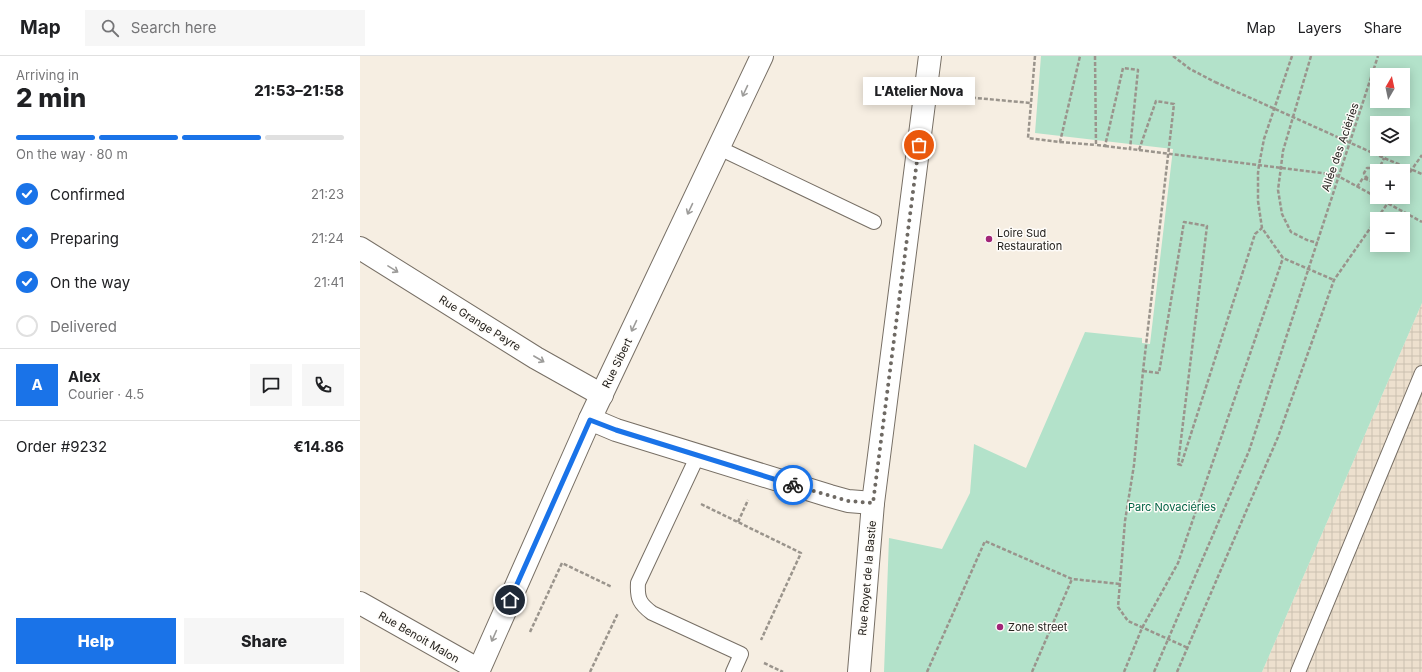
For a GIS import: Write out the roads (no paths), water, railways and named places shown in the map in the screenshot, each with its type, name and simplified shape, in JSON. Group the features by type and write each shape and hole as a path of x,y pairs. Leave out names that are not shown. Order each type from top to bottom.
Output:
{"street":[{"name":"Rue Sibert","path":"478,671 602,394 762,56"},
{"name":"Rue Royet de la Bastie","path":"859,672 873,503 930,56"},
{"name":"Rue Grange Payre","path":"360,248 536,358 602,394"},
{"path":"590,420 616,430 842,499 873,503"},
{"name":"Rue Benoit Malon","path":"360,603 478,671"}],"lane":[{"path":"719,148 874,222"},
{"path":"1298,672 1422,373"},
{"path":"698,455 638,583 637,595 642,606 652,613 741,654 733,672"}],"place":[{"name":"L'Atelier Nova","path":"919,145"},
{"name":"Loire Sud Restauration","path":"989,239"},
{"name":"Zone street","path":"1000,627"}],"park label":[{"name":"Parc Novaciéries","path":"1172,507"}]}
